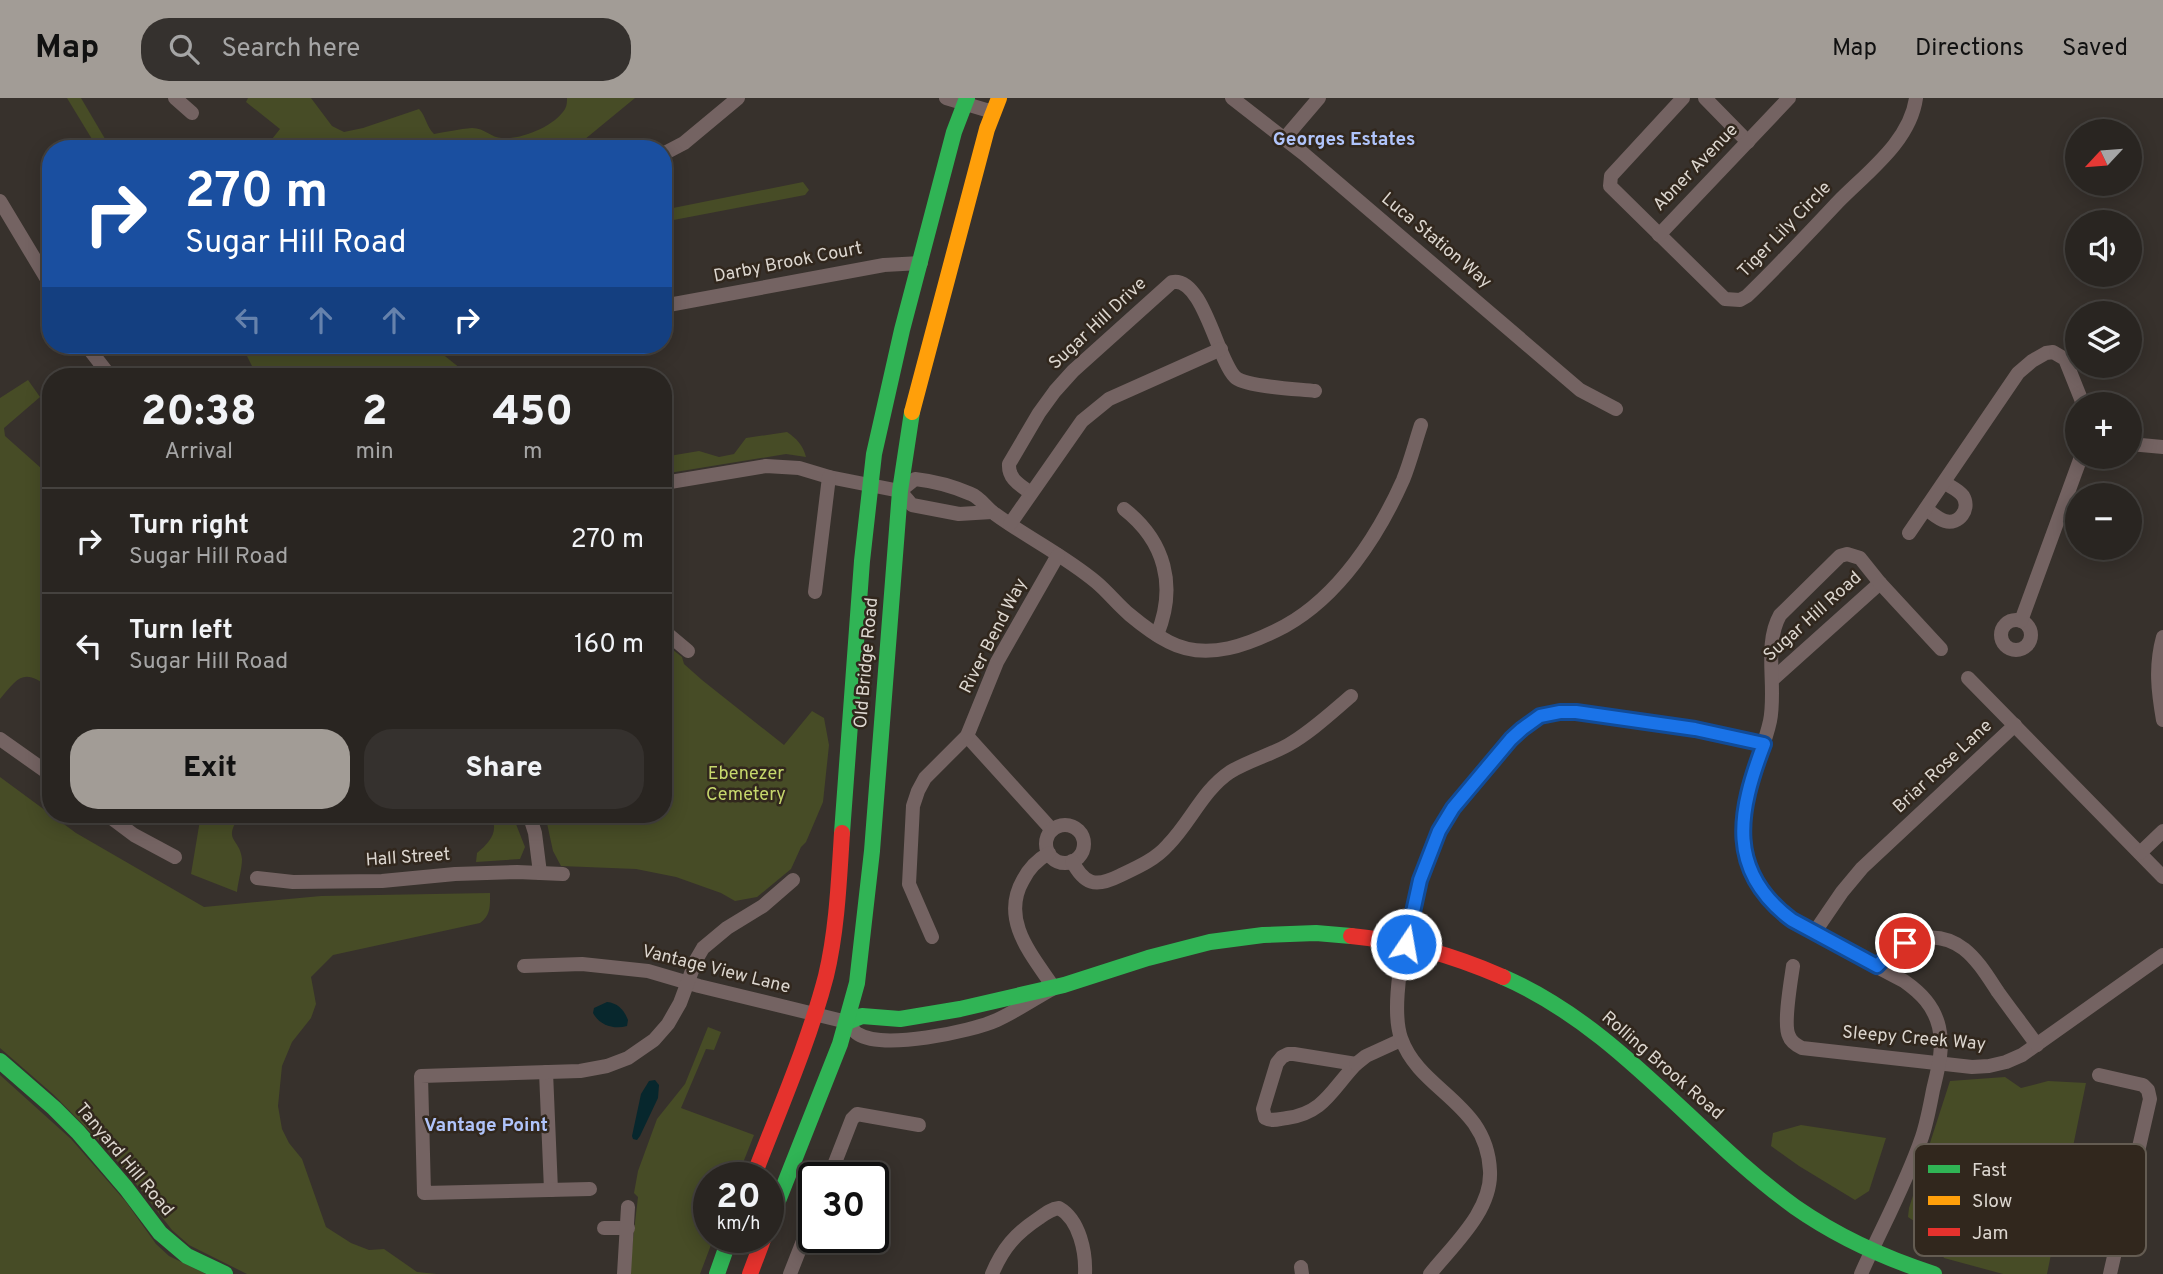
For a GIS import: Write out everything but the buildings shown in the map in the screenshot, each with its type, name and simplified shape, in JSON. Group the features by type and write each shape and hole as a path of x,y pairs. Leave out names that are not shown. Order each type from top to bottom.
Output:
{"main road":[{"name":"Old Bridge Road","path":"759,1162 815,1013 826,975 837,906 862,561 874,454 954,132 966,101"},
{"name":"Old Bridge Road","path":"784,1186 840,1044 857,983 870,875 900,491 915,397 996,105"},
{"name":"Rolling Brook Road","path":"847,1022 863,1016 903,1019 1054,988 1160,954 1244,936 1326,933 1406,944 1482,967 1508,978 1574,1016 1611,1044 1747,1168 1788,1201 1825,1226 1871,1251 1934,1274"},
{"name":"Tanyard Hill Road","path":"0,1061 78,1132 160,1233 187,1256 225,1274"},
{"path":"717,1274 724,1253"},
{"path":"750,1274 758,1253"}],"street":[{"path":"175,98 192,113"},
{"path":"672,149 684,143 738,98"},
{"path":"946,98 996,105"},
{"name":"Luca Station Way","path":"1232,98 1304,154 1580,390 1616,409"},
{"path":"1284,139 1318,98"},
{"name":"Tiger Lily Circle","path":"1683,98 1609,180 1613,191 1725,299 1740,300 1747,296 1889,150 1914,112 1916,98"},
{"path":"1704,98 1748,142"},
{"name":"Abner Avenue","path":"1659,235 1789,98"},
{"path":"0,201 42,271"},
{"name":"Darby Brook Court","path":"672,304 884,265 921,263"},
{"name":"Sugar Hill Drive","path":"1031,494 1013,480 1009,464 1039,413 1073,371 1172,282 1178,281 1189,286 1206,315 1234,377 1241,382 1315,391"},
{"path":"1010,524 1082,421 1094,409 1109,399 1221,349"},
{"path":"1909,533 2014,379 2032,362 2046,353 2053,352 2065,359 2078,392"},
{"path":"93,354 104,368"},
{"path":"900,491 915,479 973,494 992,512 1087,574 1128,613 1157,635 1180,647 1211,651 1228,649 1293,621 1317,606 1336,587 1353,566 1394,498 1404,478 1421,425"},
{"path":"2142,445 2163,447"},
{"path":"672,482 766,466 799,468 829,477 900,491 912,505 959,514 992,512"},
{"path":"2021,621 2077,469"},
{"path":"815,592 829,477"},
{"path":"1926,509 1946,522 1961,517 1965,507 1963,497 1945,483"},
{"path":"1124,509 1150,533 1164,566 1166,604 1157,635"},
{"name":"River Bend Way","path":"967,736 997,663 1058,555"},
{"name":"Sugar Hill Road","path":"1940,1064 1942,1044 1939,1026 1926,999 1905,981 1814,933 1779,911 1756,884 1744,847 1744,814 1752,776 1771,717 1774,624 1840,556 1854,555 1860,558 1941,649"},
{"name":"Sugar Hill Road","path":"1773,679 1880,583"},
{"path":"2163,637 2157,668 2163,720"},
{"path":"672,638 688,651"},
{"path":"1968,678 2015,725"},
{"path":"1072,861 1079,875 1098,883 1109,881 1157,856 1169,845 1220,780 1307,733 1351,696"},
{"path":"1430,1274 1475,1218 1483,1204 1490,1175 1485,1143 1469,1115 1410,1055 1402,1040 1396,1009 1396,990 1420,880 1439,831 1453,808 1511,739 1540,716 1576,712 1695,729 1764,744"},
{"name":"Briar Rose Lane","path":"1814,933 1834,902 1862,868 2015,725 2163,877"},
{"path":"932,937 909,884 913,806 925,778 967,736 1052,830"},
{"path":"0,739 42,769"},
{"path":"118,823 134,835 175,857"},
{"path":"532,823 540,873"},
{"path":"1068,825 1081,834 1083,850 1077,859 1072,861 1056,860 1049,853 1046,841 1057,827 1068,825"},
{"path":"2140,853 2163,831"},
{"path":"1049,853 1037,860 1026,874 1015,896 1014,910 1020,937 1054,988"},
{"name":"Hall Street","path":"257,878 293,883 370,881 455,874 563,874"},
{"path":"590,1189 424,1194 421,1076 599,1068 628,1058 654,1040 668,1024 688,983 695,960 706,945 727,928 763,906 793,880"},
{"path":"1877,966 1893,950 1918,938 1931,937 1954,943 1973,958 2037,1045"},
{"name":"Sleepy Creek Way","path":"1793,965 1786,1025 1789,1038 1801,1048 1940,1064 1989,1066 2006,1062 2037,1045 2163,955"},
{"name":"Vantage View Lane","path":"524,966 607,965 655,972 688,983 815,1013"},
{"name":"Rolling Brook Road","path":"815,1013 847,1022 857,1034 870,1038 936,1037 996,1020 1054,988"},
{"path":"1356,1064 1294,1054 1282,1057 1276,1063 1263,1109 1265,1118 1269,1120 1296,1116 1313,1110 1324,1103 1356,1064 1366,1056 1402,1040"},
{"path":"1919,1144 1940,1064"},
{"path":"546,1072 551,1190"},
{"path":"2099,1075 2143,1085 2148,1090 2150,1099 2140,1144"},
{"path":"835,1162 852,1119 857,1114 919,1125"},
{"path":"1861,1274 1914,1158"},
{"path":"624,1274 628,1207"},
{"path":"992,1274 1018,1231 1053,1208 1064,1211 1075,1227 1083,1248 1085,1274"},
{"path":"604,1228 628,1228"},
{"path":"790,1274 798,1253"},
{"path":"2110,1274 2114,1256"}],"green space":[{"path":"67,98 81,98 106,140 93,140"},
{"path":"248,98 311,98 332,126 344,132 419,109 434,134 472,128 498,138 510,138 537,131 554,121 565,109 567,98 635,98 584,140 271,140 280,129 246,102"},
{"path":"803,182 809,190 805,195 672,220 672,208"},
{"path":"246,354 442,354 460,368 253,368"},
{"path":"28,380 40,397 4,428 5,436 42,469 42,682 28,677 17,680 0,699 0,398"},
{"path":"787,432 799,443 806,457 786,454 672,473 672,456 699,451 719,457 734,454 746,438"},
{"name":"Ebenezer Cemetery","path":"672,649 702,680 784,745 812,711 824,718 829,745 823,802 791,869 757,897 735,901 721,893 676,877 636,869 561,866 553,851 547,823 672,823"},
{"path":"0,777 42,808 42,823 62,823 204,907 321,896 490,893 488,913 480,923 333,955 311,977 316,1004 311,1018 292,1042 282,1066 278,1106 282,1129 302,1159 326,1227 351,1243 369,1250 384,1249 417,1272 437,1274 247,1274 189,1245 172,1230 102,1144 54,1095 0,1048"},
{"path":"200,823 235,823 232,835 242,859 237,892 191,874"},
{"path":"494,823 516,823 525,847 520,859 476,862 477,853 492,836"},
{"path":"708,1027 721,1032 714,1050 706,1049 681,1108 754,1135 743,1162 693,1162 693,1253 708,1253 700,1274 629,1274 638,1197 634,1193 638,1171 657,1119 685,1084"},
{"path":"0,1075 71,1139 126,1202 156,1244 169,1256 206,1274 0,1274"},
{"path":"2005,1077 2021,1088 2048,1081 2086,1083 2074,1144 1930,1144 1950,1081"},
{"path":"1801,1125 1886,1138 1869,1191 1855,1200 1771,1146 1773,1133"},
{"path":"1914,1193 1914,1221 1908,1217"},
{"path":"1943,1256 2051,1256 2047,1274 2003,1274"}],"water":[{"path":"607,1002 622,1010 628,1020 627,1026 607,1026 599,1021 593,1013 594,1008"},
{"path":"655,1080 659,1085 658,1098 640,1136 637,1140 633,1139 641,1094 649,1081"}],"traffic: fast":[{"path":"842,833 862,561 874,454 902,330 954,132 967,98"},
{"path":"784,1186 840,1044 857,983 872,851 900,491 912,412"},
{"path":"847,1022 862,1016 900,1019 960,1009 1064,985 1148,958 1210,942 1263,935 1316,933 1351,936"},
{"path":"1503,977 1584,1024 1620,1053 1758,1178 1795,1207 1862,1246 1934,1274"},
{"path":"0,1061 78,1132 160,1233 187,1256 225,1274"},
{"path":"717,1274 724,1253"}],"traffic: slow":[{"path":"912,412 987,129 999,98"}],"traffic: jam":[{"path":"759,1162 802,1053 826,976 835,923 842,833"},
{"path":"1351,936 1429,950 1503,977"},
{"path":"750,1274 758,1253"}],"district":[{"name":"Georges Estates","path":"1344,140"},
{"name":"Vantage Point","path":"486,1126"}],"route":[{"path":"1406,944 1428,855 1453,808 1522,729 1540,716 1560,712 1695,729 1764,744 1752,776 1742,827 1748,866 1765,897 1792,920 1877,966 1886,955 1905,943"}]}
